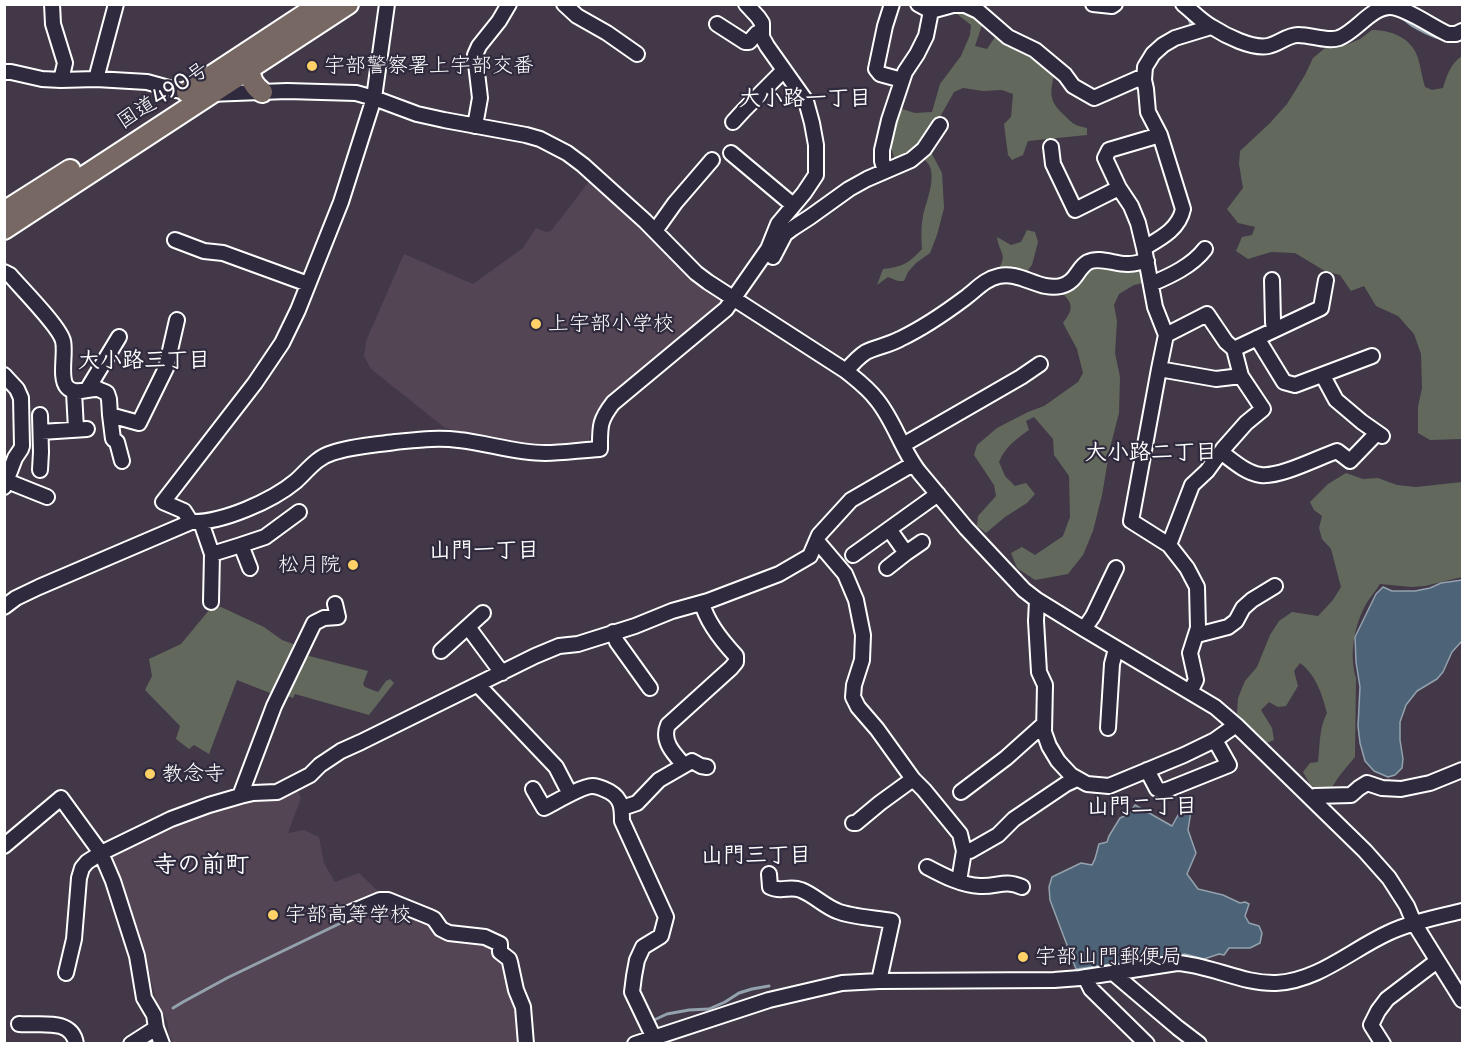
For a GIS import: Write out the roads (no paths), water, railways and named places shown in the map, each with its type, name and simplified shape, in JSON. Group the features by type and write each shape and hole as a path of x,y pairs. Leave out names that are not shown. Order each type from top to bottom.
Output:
{"highway":[{"name":"国道490号","path":"4,212 321,4"},
{"name":"国道490号","path":"4,229 348,4"},
{"path":"250,69 254,85 262,92"}],"street":[{"path":"96,80 116,4"},
{"path":"211,602 212,554 196,522 184,511 164,502 271,359 282,343 298,310 340,202 374,98 387,4"},
{"path":"475,126 480,98 475,55 509,4"},
{"path":"564,4 577,16 637,54"},
{"path":"4,607 16,598 39,587 196,522 216,520 260,503 280,493 313,464 329,454 354,447 429,438 457,439 513,450 544,453 600,449 600,428 604,415 613,403 726,309 768,249 778,224 816,175 816,145 806,101 767,46 762,37 762,23 746,4"},
{"path":"892,4 876,69 880,74 902,80"},
{"path":"918,4 931,11 953,5 965,5 978,11 1008,37 1035,50 1065,75 1073,86 1094,98 1144,76"},
{"path":"1093,4 1112,6 1115,4"},
{"path":"1184,4 1211,27 1252,45 1268,46 1290,36 1299,35 1339,38 1352,31 1373,13 1389,7 1400,8 1448,34 1462,31"},
{"path":"48,6 65,63 61,80"},
{"path":"885,171 882,150 889,120 905,72 923,41 931,11"},
{"path":"717,24 745,42 749,42 762,31"},
{"path":"846,371 866,352 899,340 926,324 989,279 1010,275 1039,285 1061,286 1072,282 1089,262 1105,261 1129,265 1145,255 1173,230 1181,218 1183,209 1160,135 1148,112 1145,67 1152,54 1174,38 1211,27"},
{"path":"4,61 23,75"},
{"path":"733,123 784,70"},
{"path":"4,72 42,79 147,82 188,92 209,94 287,91 356,93 417,114 526,135 552,144 583,165 655,231 696,273 846,371 865,386 878,400 889,418 912,464 1024,590 1116,649 1215,707 1236,725 1365,851 1389,878 1462,1000"},
{"path":"757,266 761,267 771,261 785,234 849,189 911,160 924,149 940,125"},
{"path":"1160,135 1109,150 1105,158 1138,223 1155,307 1166,335 1131,521 1169,545 1187,568 1197,587 1197,635 1190,653 1196,680 1190,692"},
{"path":"1051,147 1053,164 1075,210 1119,188"},
{"path":"731,153 793,206"},
{"path":"655,231 675,203 712,160"},
{"path":"175,240 204,251 223,253 308,284"},
{"path":"1150,284 1188,265 1205,249"},
{"path":"4,272 10,275 45,314 63,338 63,377 66,386 81,391 99,389 107,393 113,439 117,442 123,461"},
{"path":"1272,280 1274,330"},
{"path":"1234,349 1321,308 1326,280"},
{"path":"1166,335 1207,314 1226,342 1234,349 1241,376 1263,410 1246,423 1208,471 1192,484 1169,545"},
{"path":"110,416 139,423 166,368 177,320"},
{"path":"41,432 82,429 81,391 119,338"},
{"path":"1257,338 1284,382 1295,385 1372,356"},
{"path":"903,445 1040,364"},
{"path":"1159,369 1216,379 1241,376"},
{"path":"4,375 17,389 21,398 21,449 15,458 6,484 47,497"},
{"path":"1221,452 1240,467 1260,475 1278,473 1337,451 1350,461 1379,434 1336,400 1323,376"},
{"path":"40,415 40,470"},
{"path":"21,449 41,452"},
{"path":"66,973 74,939 79,878 87,862 101,853 171,819 209,805 253,793 277,792 297,783 341,751 559,646 578,644 635,626 779,574 810,556 819,534 851,500 912,464"},
{"path":"854,555 938,494"},
{"path":"212,554 265,537 299,512"},
{"path":"889,529 906,554"},
{"path":"817,541 845,574 856,600 863,635 862,660 854,685 853,697 858,707 913,779 960,834 964,851 959,881"},
{"path":"887,568 922,542"},
{"path":"241,545 250,568"},
{"path":"1084,629 1093,616 1116,568"},
{"path":"1197,635 1228,627 1236,621 1243,608 1252,600 1275,586"},
{"path":"1037,600 1039,672 1045,685 1044,732 1058,761 1077,779 1087,784 1109,786 1215,740 1236,725"},
{"path":"684,765 668,744 665,731 668,725 736,662 736,656 708,620 702,603"},
{"path":"240,796 274,706 309,633 314,623 324,618 338,617 335,604"},
{"path":"441,651 483,613"},
{"path":"468,627 502,673"},
{"path":"613,632 617,642 650,688"},
{"path":"1108,728 1112,664 1116,649"},
{"path":"478,685 556,767 570,795"},
{"path":"961,792 1006,758 1044,724"},
{"path":"1148,770 1158,789 1164,791 1229,765 1215,740"},
{"path":"622,808 638,803 659,780 692,761 707,767"},
{"path":"1311,798 1351,795 1367,783 1382,788 1401,789 1430,783 1462,770"},
{"path":"853,823 913,779"},
{"path":"964,851 998,835 1014,819 1077,779"},
{"path":"533,789 544,808 590,785 600,787 615,795 621,802 622,821 666,917 662,936 643,947 637,960 632,992 654,1038"},
{"path":"4,846 61,798 101,853 122,904 137,956 144,998 154,1015 162,1044"},
{"path":"927,867 948,878 980,886 1012,882 1022,887"},
{"path":"769,874 770,887 777,890 794,888 827,904 835,911 892,921 879,981"},
{"path":"344,915 380,900 388,900 430,917 441,929 449,933 485,937 499,946 500,952 509,959 516,990 523,1007 526,1044"},
{"path":"635,1044 769,1000 842,983 1054,980 1177,963 1194,964 1263,983 1289,981 1320,971 1386,933 1414,923 1462,911"},
{"path":"1383,1044 1371,1025 1378,1011 1387,999 1437,961"},
{"path":"1113,973 1199,1044"},
{"path":"1085,977 1091,989 1147,1044"},
{"path":"19,1024 44,1023 60,1026 70,1030 75,1036 76,1044"},
{"path":"131,1044 156,1028"}],"water":[{"path":"1462,580 1462,641 1452,652 1443,672 1437,679 1417,691 1406,705 1400,722 1402,768 1395,775 1388,777 1374,771 1365,761 1360,743 1358,726 1360,687 1355,637 1376,594 1383,587 1392,591 1415,591 1441,583"},
{"path":"1135,805 1172,826 1183,806 1191,811 1188,830 1196,853 1187,874 1198,889 1249,904 1245,916 1249,923 1259,926 1262,933 1260,943 1250,948 1229,948 1224,955 1219,954 1204,959 1185,954 1076,969 1050,900 1049,887 1052,877 1081,863 1092,865 1099,844 1107,842 1120,818 1129,814"}],"waterway":[{"path":"1187,14 1192,27"},
{"path":"1355,36 1378,18 1391,14 1437,37 1450,40 1462,39"},
{"path":"173,1008 227,978 347,920"},
{"path":"654,1020 667,1014 709,1009 739,993 769,986"}],"place":[{"name":"宇部警察署上宇部交番","path":"312,66"},
{"name":"上宇部小学校","path":"536,324"},
{"name":"松月院","path":"353,565"},
{"name":"教念寺","path":"150,774"},
{"name":"宇部高等学校","path":"273,915"},
{"name":"宇部山門郵便局","path":"1023,957"}],"district":[{"name":"大小路一丁目","path":"805,99"},
{"name":"大小路三丁目","path":"144,361"},
{"name":"大小路二丁目","path":"1151,453"},
{"name":"山門一丁目","path":"484,551"},
{"name":"山門二丁目","path":"1142,807"},
{"name":"山門三丁目","path":"756,856"},
{"name":"寺の前町","path":"201,865"}]}
